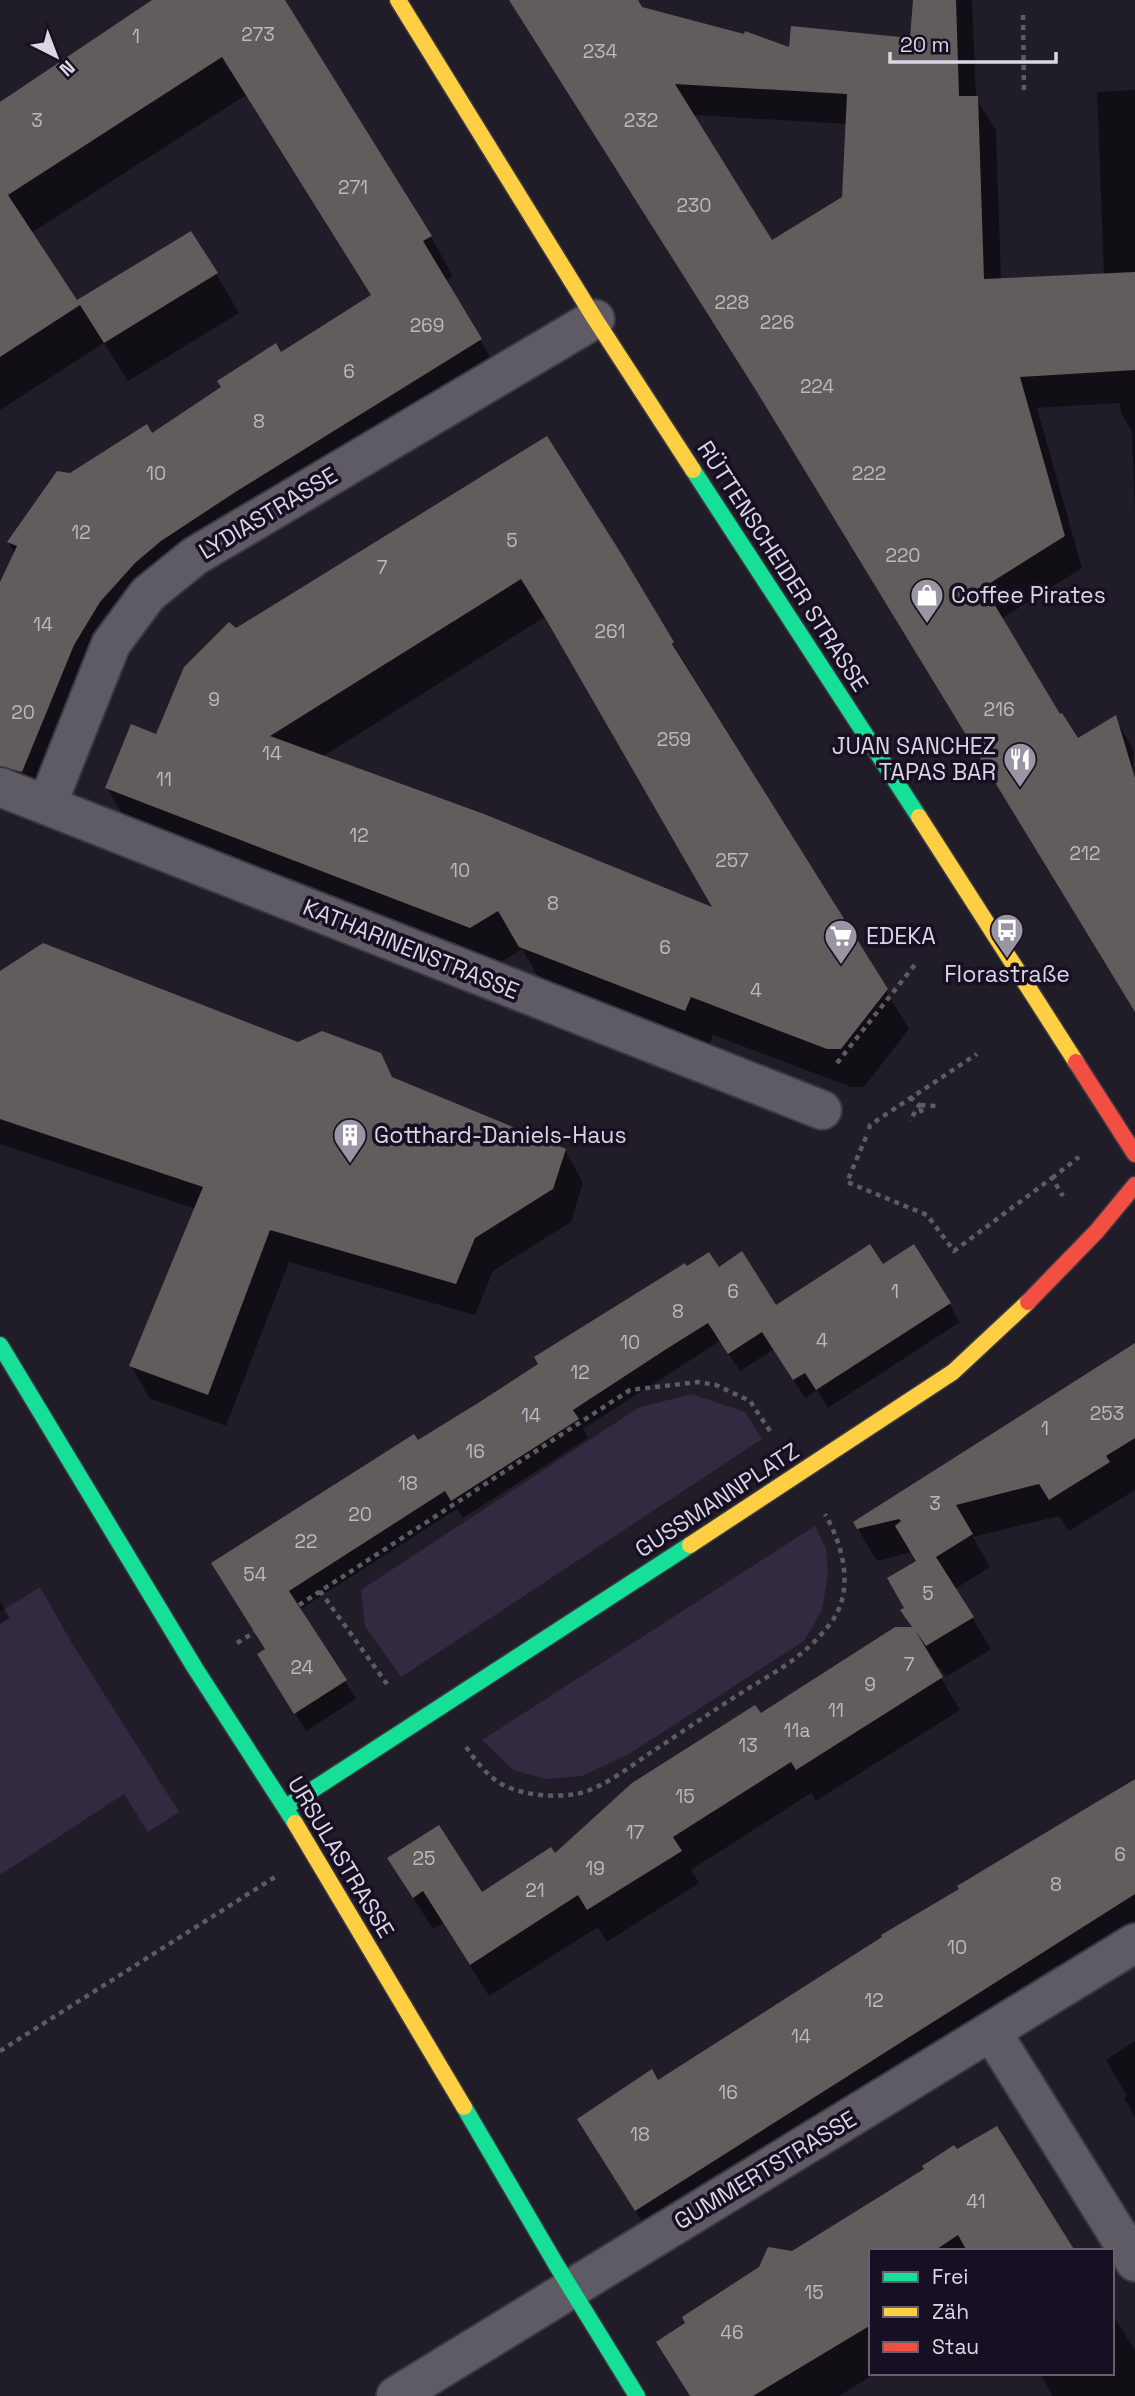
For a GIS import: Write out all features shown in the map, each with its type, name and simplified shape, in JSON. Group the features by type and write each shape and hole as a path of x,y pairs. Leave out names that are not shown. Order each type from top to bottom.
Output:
{"street":[{"name":"RÜTTENSCHEIDER STRASSE","path":"398,0 595,320 1135,1154"},
{"name":"LYDIASTRASSE","path":"47,806 111,644 148,593 195,556 595,320"},
{"name":"KATHARINENSTRASSE","path":"0,787 822,1110"},
{"name":"GUSSMANNPLATZ","path":"286,1807 799,1475 953,1372 1008,1324 1097,1231 1135,1185"},
{"name":"URSULASTRASSE","path":"0,1345 195,1668 314,1853 637,2396"},
{"name":"GUMMERTSTRASSE","path":"396,2396 1135,1943"},
{"path":"992,2031 1135,2262"}],"path":[{"path":"1023,15 1024,93"},
{"path":"822,1110 834,1068 917,962"},
{"path":"977,1054 870,1125 847,1182 927,1216 954,1251 1083,1154"},
{"path":"910,1097 919,1105 922,1113"},
{"path":"919,1105 936,1106"},
{"path":"910,1121 919,1105"},
{"path":"1052,1178 1067,1202"},
{"path":"299,1605 630,1390 698,1382 716,1385 750,1401 837,1536 844,1581 842,1599 835,1617 804,1651 622,1772 578,1794 556,1796 536,1793 517,1790 498,1782 479,1765 465,1745"},
{"path":"320,1591 390,1688"},
{"path":"234,1644 269,1623"},
{"path":"0,2050 314,1853"}],"shaded area":[{"path":"691,1394 745,1412 762,1439 401,1677 365,1626 361,1590 638,1408"},
{"path":"815,1526 826,1549 828,1575 822,1610 804,1641 629,1754 582,1776 546,1779 513,1770 482,1740"},
{"path":"40,1587 70,1640 179,1812 148,1832 124,1794 0,1875 0,1612"}],"building":[{"path":"152,0 285,0 432,236 423,241 482,339 237,491 161,541 135,563 100,602 74,645 22,772 0,766 0,582 17,546 7,542 57,471 70,473 147,424 152,433 221,387 217,381 276,343 281,352 371,295 222,57 8,195 77,300 191,231 218,273 104,343 80,305 0,357 0,102"},
{"path":"509,0 638,0 642,7 744,34 745,31 789,47 791,26 910,38 913,0 956,0 959,96 978,96 984,279 1135,272 1135,370 1020,377 1065,536 984,587 1060,714 1062,713 1078,738 1116,715 1135,778 1135,1012 757,392","holes":["675,84 847,94 842,197 772,240"]},
{"path":"547,436 622,555 674,642 672,644 888,989 841,1049 827,1049 691,997 685,1011 519,947 498,911 470,928 105,788 131,724 156,734 184,667 229,622 236,628","holes":["521,579 712,907 484,814 270,736"]},
{"name":"Gotthard-Daniels-Haus","path":"43,943 298,1042 322,1031 381,1053 392,1077 566,1149 553,1189 475,1238 456,1284 270,1230 208,1395 129,1366 203,1187 0,1119 0,971"},
{"path":"870,1244 883,1264 914,1244 951,1303 816,1390 805,1373 793,1380 762,1332 728,1354 708,1323 668,1348 573,1410 579,1419 451,1501 445,1491 289,1591 347,1680 294,1714 257,1654 265,1649 211,1563 414,1434 418,1440 478,1403 538,1364 534,1357 685,1263 687,1266 709,1252 719,1267 742,1251 776,1305"},
{"path":"1135,1343 1135,1438 1106,1456 1110,1462 1049,1500 1039,1484 956,1505 973,1534 936,1557 974,1617 926,1646 915,1630 943,1677 796,1770 791,1762 673,1837 682,1851 587,1910 578,1895 470,1965 423,1891 413,1898 387,1858 439,1825 482,1892 551,1847 555,1853 632,1783 755,1705 761,1713 895,1627 912,1627 900,1610 904,1608 887,1578 916,1561 895,1526 901,1521 899,1519 857,1529 853,1522"},
{"path":"1135,1779 1135,1894 635,2211 577,2119 652,2069 658,2080 882,1937 881,1935 959,1889 957,1886"},
{"path":"997,2126 1074,2249 966,2249 958,2235 937,2249 869,2249 869,2326 753,2396 690,2396 656,2342 685,2323 682,2317 759,2267 768,2247 792,2251 924,2169 922,2166 954,2145 957,2149"}],"traffic: fast":[{"path":"693,470 919,817"},
{"path":"0,1345 195,1668 295,1823"},
{"path":"286,1807 690,1545"},
{"path":"464,2107 637,2396"}],"traffic: slow":[{"path":"398,0 595,319 693,470"},
{"path":"919,817 1076,1062"},
{"path":"690,1545 953,1372 1028,1302"},
{"path":"295,1823 464,2107"}],"traffic: jam":[{"path":"1076,1062 1135,1154"},
{"path":"1028,1302 1097,1231 1135,1185"}],"place":[{"name":"Coffee Pirates","path":"927,625"},
{"name":"JUAN SANCHEZ TAPAS BAR","path":"1020,789"},
{"name":"Florastraße","path":"1007,960"},
{"name":"EDEKA","path":"841,966"},
{"name":"Gotthard-Daniels-Haus","path":"350,1165"}]}
